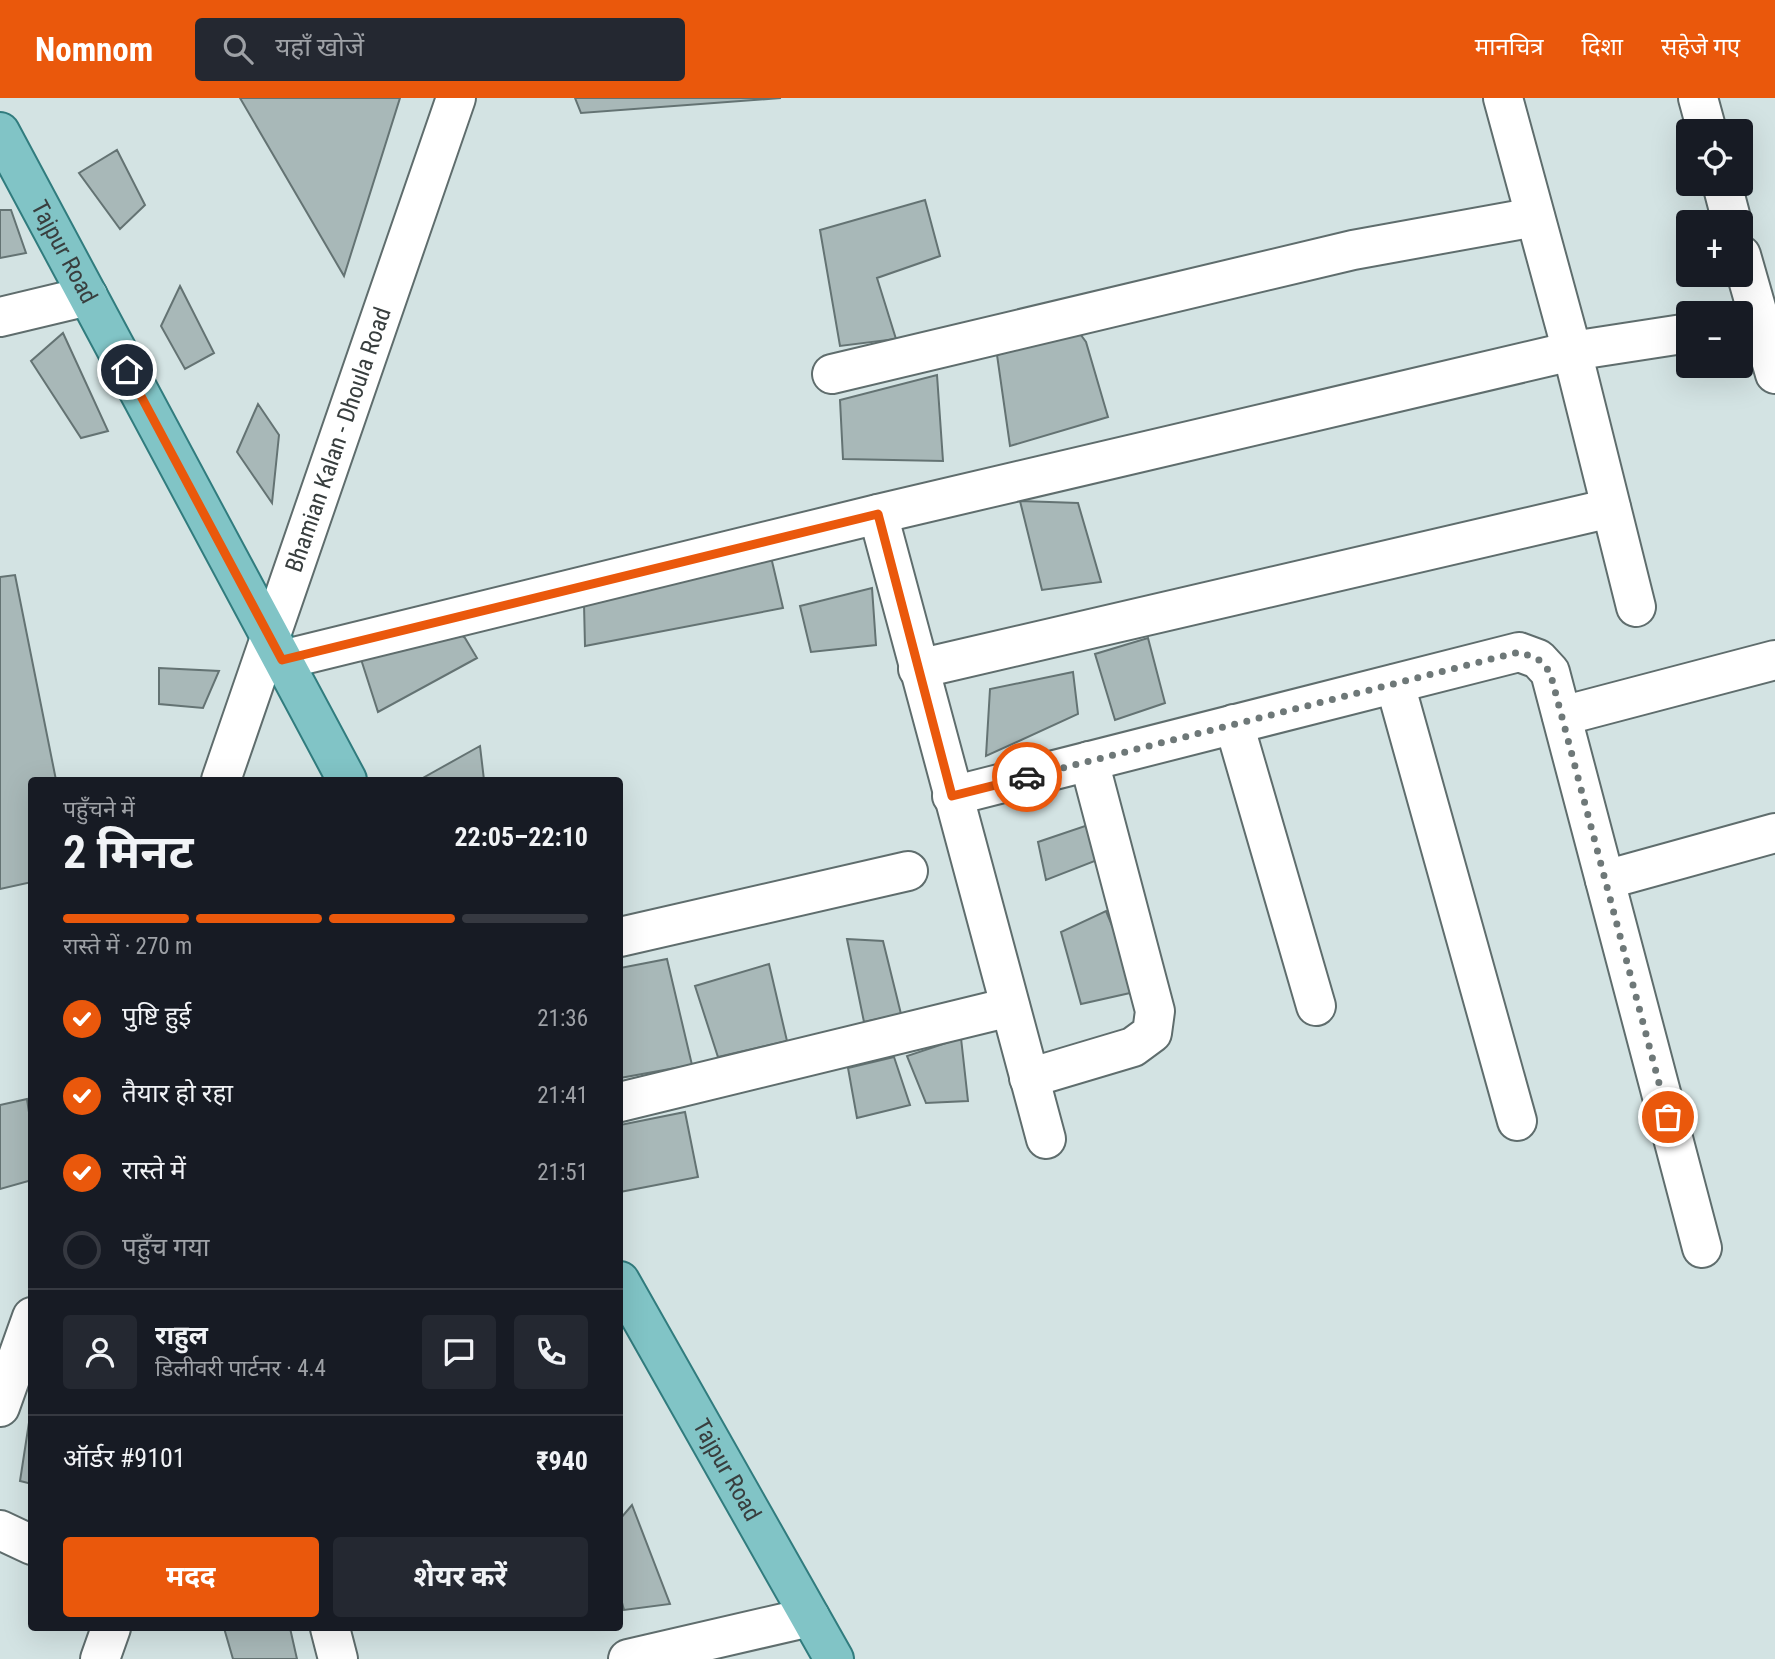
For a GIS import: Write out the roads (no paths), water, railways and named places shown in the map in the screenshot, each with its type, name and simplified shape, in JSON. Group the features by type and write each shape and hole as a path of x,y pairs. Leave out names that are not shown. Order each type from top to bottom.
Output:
{"main road":[{"name":"Tajpur Road","path":"0,132 344,777"},
{"name":"Tajpur Road","path":"623,1286 834,1659"}],"street":[{"name":"Bhamian Kalan - Dhoula Road","path":"222,777 276,649 456,98"},
{"path":"1503,98 1572,351 1636,607"},
{"path":"1698,98 1704,119"},
{"path":"832,374 1353,250 1535,217"},
{"path":"1750,287 1775,374"},
{"path":"0,317 88,296"},
{"path":"276,649 878,514 1572,351 1676,335"},
{"path":"918,669 1611,508"},
{"path":"878,514 1046,1139"},
{"path":"952,796 1519,652 1538,659 1550,672 1702,1248"},
{"path":"1562,716 1775,660"},
{"path":"1395,684 1517,1121"},
{"path":"1234,724 1316,1006"},
{"path":"1030,1078 1133,1047 1152,1033 1155,1011 1089,761"},
{"path":"1605,880 1775,833"},
{"path":"623,936 908,872"},
{"path":"623,1101 1010,1007"},
{"path":"0,1407 28,1328"},
{"path":"0,1530 28,1543"},
{"path":"628,1659 810,1617"},
{"path":"331,1631 338,1659"}]}
